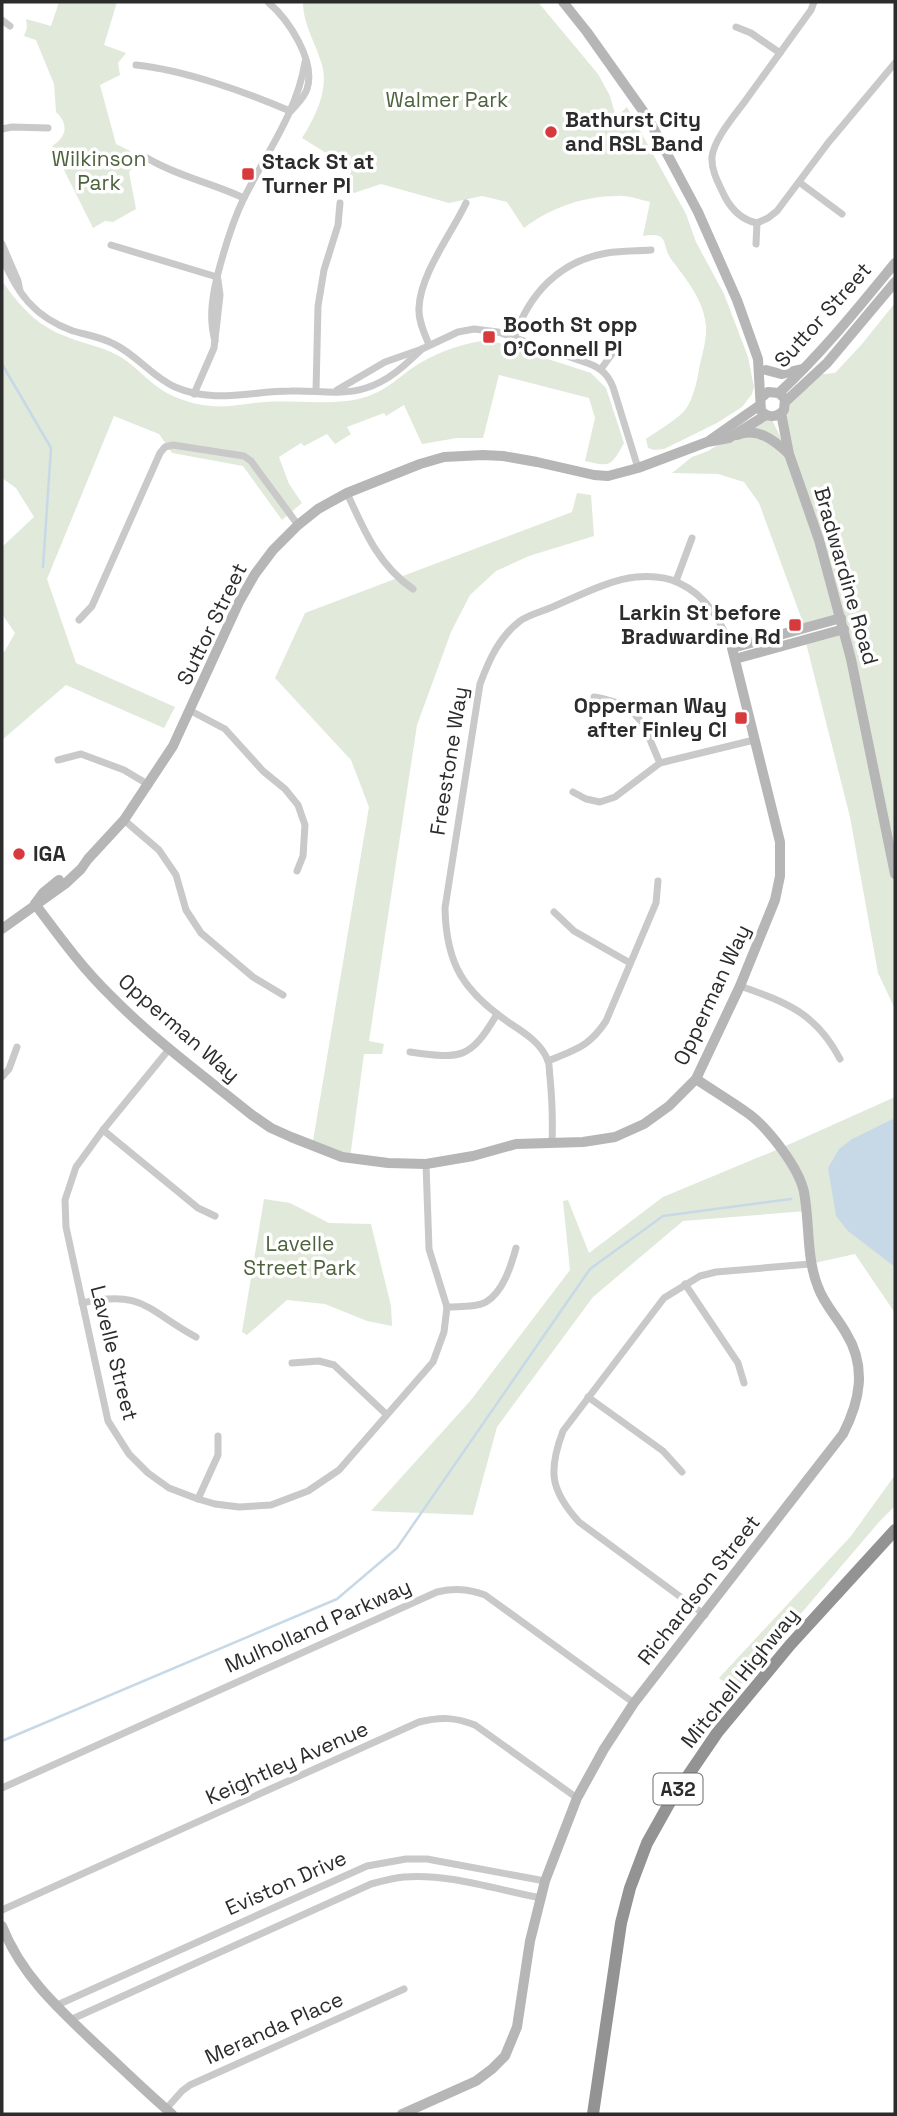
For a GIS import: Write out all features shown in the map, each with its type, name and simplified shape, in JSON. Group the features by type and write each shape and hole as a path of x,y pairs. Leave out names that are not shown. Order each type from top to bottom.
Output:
{"highway":[{"name":"Mitchell Highway","path":"593,2114 621,1923 630,1888 647,1843 670,1802 717,1733 789,1645 895,1530"}],"street":[{"path":"194,394 212,356 215,341 211,311 227,238 244,198 290,111 305,62 300,44 290,26 268,2"},
{"path":"563,2 648,118 713,244 758,359 785,402 781,414 768,416 761,411 758,359"},
{"path":"814,2 811,10 716,142 711,159 715,175 732,209 744,219 757,223 777,211 828,143 895,63"},
{"path":"2,20 10,26"},
{"path":"736,27 751,33 780,53"},
{"path":"136,65 161,68 264,100 290,111"},
{"path":"2,129 48,128"},
{"path":"147,158 166,169 244,198"},
{"path":"800,182 842,214"},
{"path":"316,391 318,306 324,270 338,225 340,203"},
{"path":"426,347 418,309 421,296 433,264 466,203"},
{"path":"756,244 757,223"},
{"path":"2,244 20,292"},
{"path":"111,245 217,277"},
{"path":"514,338 521,317 533,298 549,280 567,267 606,253 651,250"},
{"path":"2,257 13,284 44,317 71,330 117,345 166,382 194,394 220,397 279,391 356,391 394,374 426,347"},
{"name":"Suttor Street","path":"778,392 807,367 834,338 895,263"},
{"name":"Suttor Street","path":"785,402 827,363 895,282"},
{"path":"334,392 385,362 458,332 484,329 601,369 608,375 638,468"},
{"path":"601,369 620,343"},
{"path":"766,370 789,373 807,367"},
{"path":"760,401 768,392 778,392"},
{"name":"Suttor Street","path":"707,442 760,401"},
{"name":"Bradwardine Road","path":"781,414 789,454 819,540 852,659 895,874"},
{"name":"Suttor Street","path":"2,929 65,884 124,820 173,746 239,602 255,575 273,550 318,509 347,493 420,464 460,455 537,461 608,476 638,468 707,442 729,438 768,416"},
{"name":"Bradwardine Road","path":"768,416 789,454"},
{"path":"729,438 744,432 763,435 774,440 789,454"},
{"path":"79,620 92,606 165,447 173,445 244,456 251,461 298,526"},
{"path":"347,493 365,532 388,570 413,589"},
{"path":"692,538 676,581 709,606 720,622 735,659 844,629"},
{"name":"Freestone Way","path":"548,1061 533,1038 475,996 460,975 449,948 445,927 445,908 480,684 501,639 522,620 573,598 633,578 676,581"},
{"path":"732,648 841,618"},
{"name":"Opperman Way","path":"35,904 110,996 263,1123 312,1147 365,1161 426,1164 473,1156 516,1144 583,1142 615,1137 644,1124 669,1106 696,1079 740,986 775,900 780,876 780,842 735,659"},
{"path":"594,697 628,707 642,722 660,763"},
{"path":"191,711 225,729 298,805 304,825 303,856 297,871"},
{"path":"573,792 600,802 615,797 660,763 754,740"},
{"path":"58,760 81,754 124,770 149,785"},
{"path":"124,820 159,850 176,875 186,910 201,933 253,977 283,995"},
{"path":"552,1142 553,1116 548,1061 585,1046 595,1038 606,1021 656,903 658,881"},
{"path":"554,912 573,931 630,963"},
{"path":"740,986 780,1000 805,1015 830,1040 839,1059"},
{"path":"410,1052 464,1054 482,1040 497,1014"},
{"path":"2,1077 9,1069 17,1047"},
{"name":"Lavelle Street","path":"170,1048 76,1167 65,1200 66,1227 108,1421 129,1454 148,1473 169,1488 215,1504 249,1506 271,1505 308,1491 339,1470 433,1363 444,1332 446,1307 429,1249 426,1164"},
{"name":"Richardson Street","path":"402,2114 419,2111 476,2081 505,2056 517,2027 523,1978 545,1881 578,1798 604,1749 634,1703 844,1434 854,1412 860,1385 856,1357 847,1335 818,1290 810,1264 803,1188 781,1148 752,1116 696,1079"},
{"path":"103,1130 198,1208 215,1216"},
{"path":"446,1307 477,1305 488,1301 510,1270 516,1248"},
{"path":"705,1615 579,1522 562,1503 554,1480 555,1453 563,1431 664,1298 700,1276 716,1272 810,1264"},
{"path":"685,1284 738,1363 744,1383"},
{"path":"82,1303 107,1297 136,1301 196,1337"},
{"path":"292,1363 318,1361 334,1365 386,1414"},
{"path":"588,1397 663,1451 682,1472"},
{"path":"198,1499 218,1455 218,1436"},
{"name":"Mulholland Parkway","path":"2,1788 438,1592 448,1590 468,1590 485,1595 634,1703"},
{"name":"Keightley Avenue","path":"2,1910 418,1722 433,1718 448,1717 475,1725 578,1798"},
{"name":"Eviston Drive","path":"55,2006 367,1867 406,1859 427,1859 545,1881"},
{"name":"Eviston Drive","path":"70,2020 371,1884 403,1877 425,1877 541,1898"},
{"path":"2,1926 23,1968 55,2006 169,2112"},
{"name":"Meranda Place","path":"169,2112 182,2091 190,2085 404,1989"}],"green space":[{"name":"Wilkinson Park","path":"59,2 117,2 104,45 126,53 118,63 120,75 100,85 116,144 130,151 133,167 129,172 136,209 113,222 105,221 93,228 52,146 61,139 64,130 63,121 56,112 54,84 36,40 24,36 26,19 51,26"},
{"name":"Walmer Park","path":"303,2 538,2 598,74 610,96 616,117 627,107 686,214 696,242 724,294 748,357 754,387 742,407 717,423 664,449 648,448 646,439 677,417 690,402 706,331 702,307 668,254 663,240 657,235 643,236 650,202 621,196 592,198 556,209 524,228 507,202 482,196 449,203 381,184 354,193 346,186 352,169 302,138 312,122 324,84 322,65 307,26"},
{"path":"2,281 22,306 46,327 115,354 163,391 191,402 225,406 360,399 384,388 436,355 463,345 490,340 591,373 606,388 624,443 609,463 585,461 595,418 589,398 499,375 483,438 457,438 422,444 404,405 386,416 384,413 347,427 351,434 335,444 327,434 304,446 301,443 279,457 289,484 302,503 282,520 243,466 172,453 159,434 114,416 47,579 76,663 175,707 164,728 66,685 2,740 2,652 15,633 2,614 2,547 34,517 16,488 2,478"},
{"path":"895,303 895,1009 878,973 850,817 805,639 843,629 841,618 805,628 759,503 744,482 718,474 672,473 692,457 708,451 770,416 787,450 781,413 814,375 835,373"},
{"path":"577,493 591,495 594,536 529,556 496,571 470,595 451,632 417,725 369,1041 384,1044 382,1054 364,1054 350,1158 312,1147 369,807 351,760 275,678 305,613 572,512"},
{"path":"895,1097 895,1313 855,1254 810,1264 806,1211 683,1221 593,1297 497,1427 473,1515 371,1511 471,1400 570,1270 563,1201 568,1200 589,1253 663,1197"},
{"name":"Lavelle Street Park","path":"264,1199 290,1203 329,1223 371,1224 391,1306 392,1326 367,1321 325,1304 287,1300 247,1335 242,1332"},
{"path":"895,1475 895,1506 735,1691 719,1678 851,1536"}],"water":[{"path":"895,1118 895,1267 848,1231 836,1216 828,1168 839,1149 852,1139"}],"waterway":[{"path":"2,364 51,448 43,567"},
{"path":"2,1741 337,1599 397,1548 590,1269 663,1216 791,1199"}],"place":[{"name":"Bathurst City and RSL Band","path":"551,132"},
{"name":"Stack St at Turner Pl","path":"248,174"},
{"name":"Booth St opp O'Connell Pl","path":"489,337"},
{"name":"Larkin St before Bradwardine Rd","path":"795,625"},
{"name":"Opperman Way after Finley Cl","path":"741,718"},
{"name":"IGA","path":"19,854"}]}
